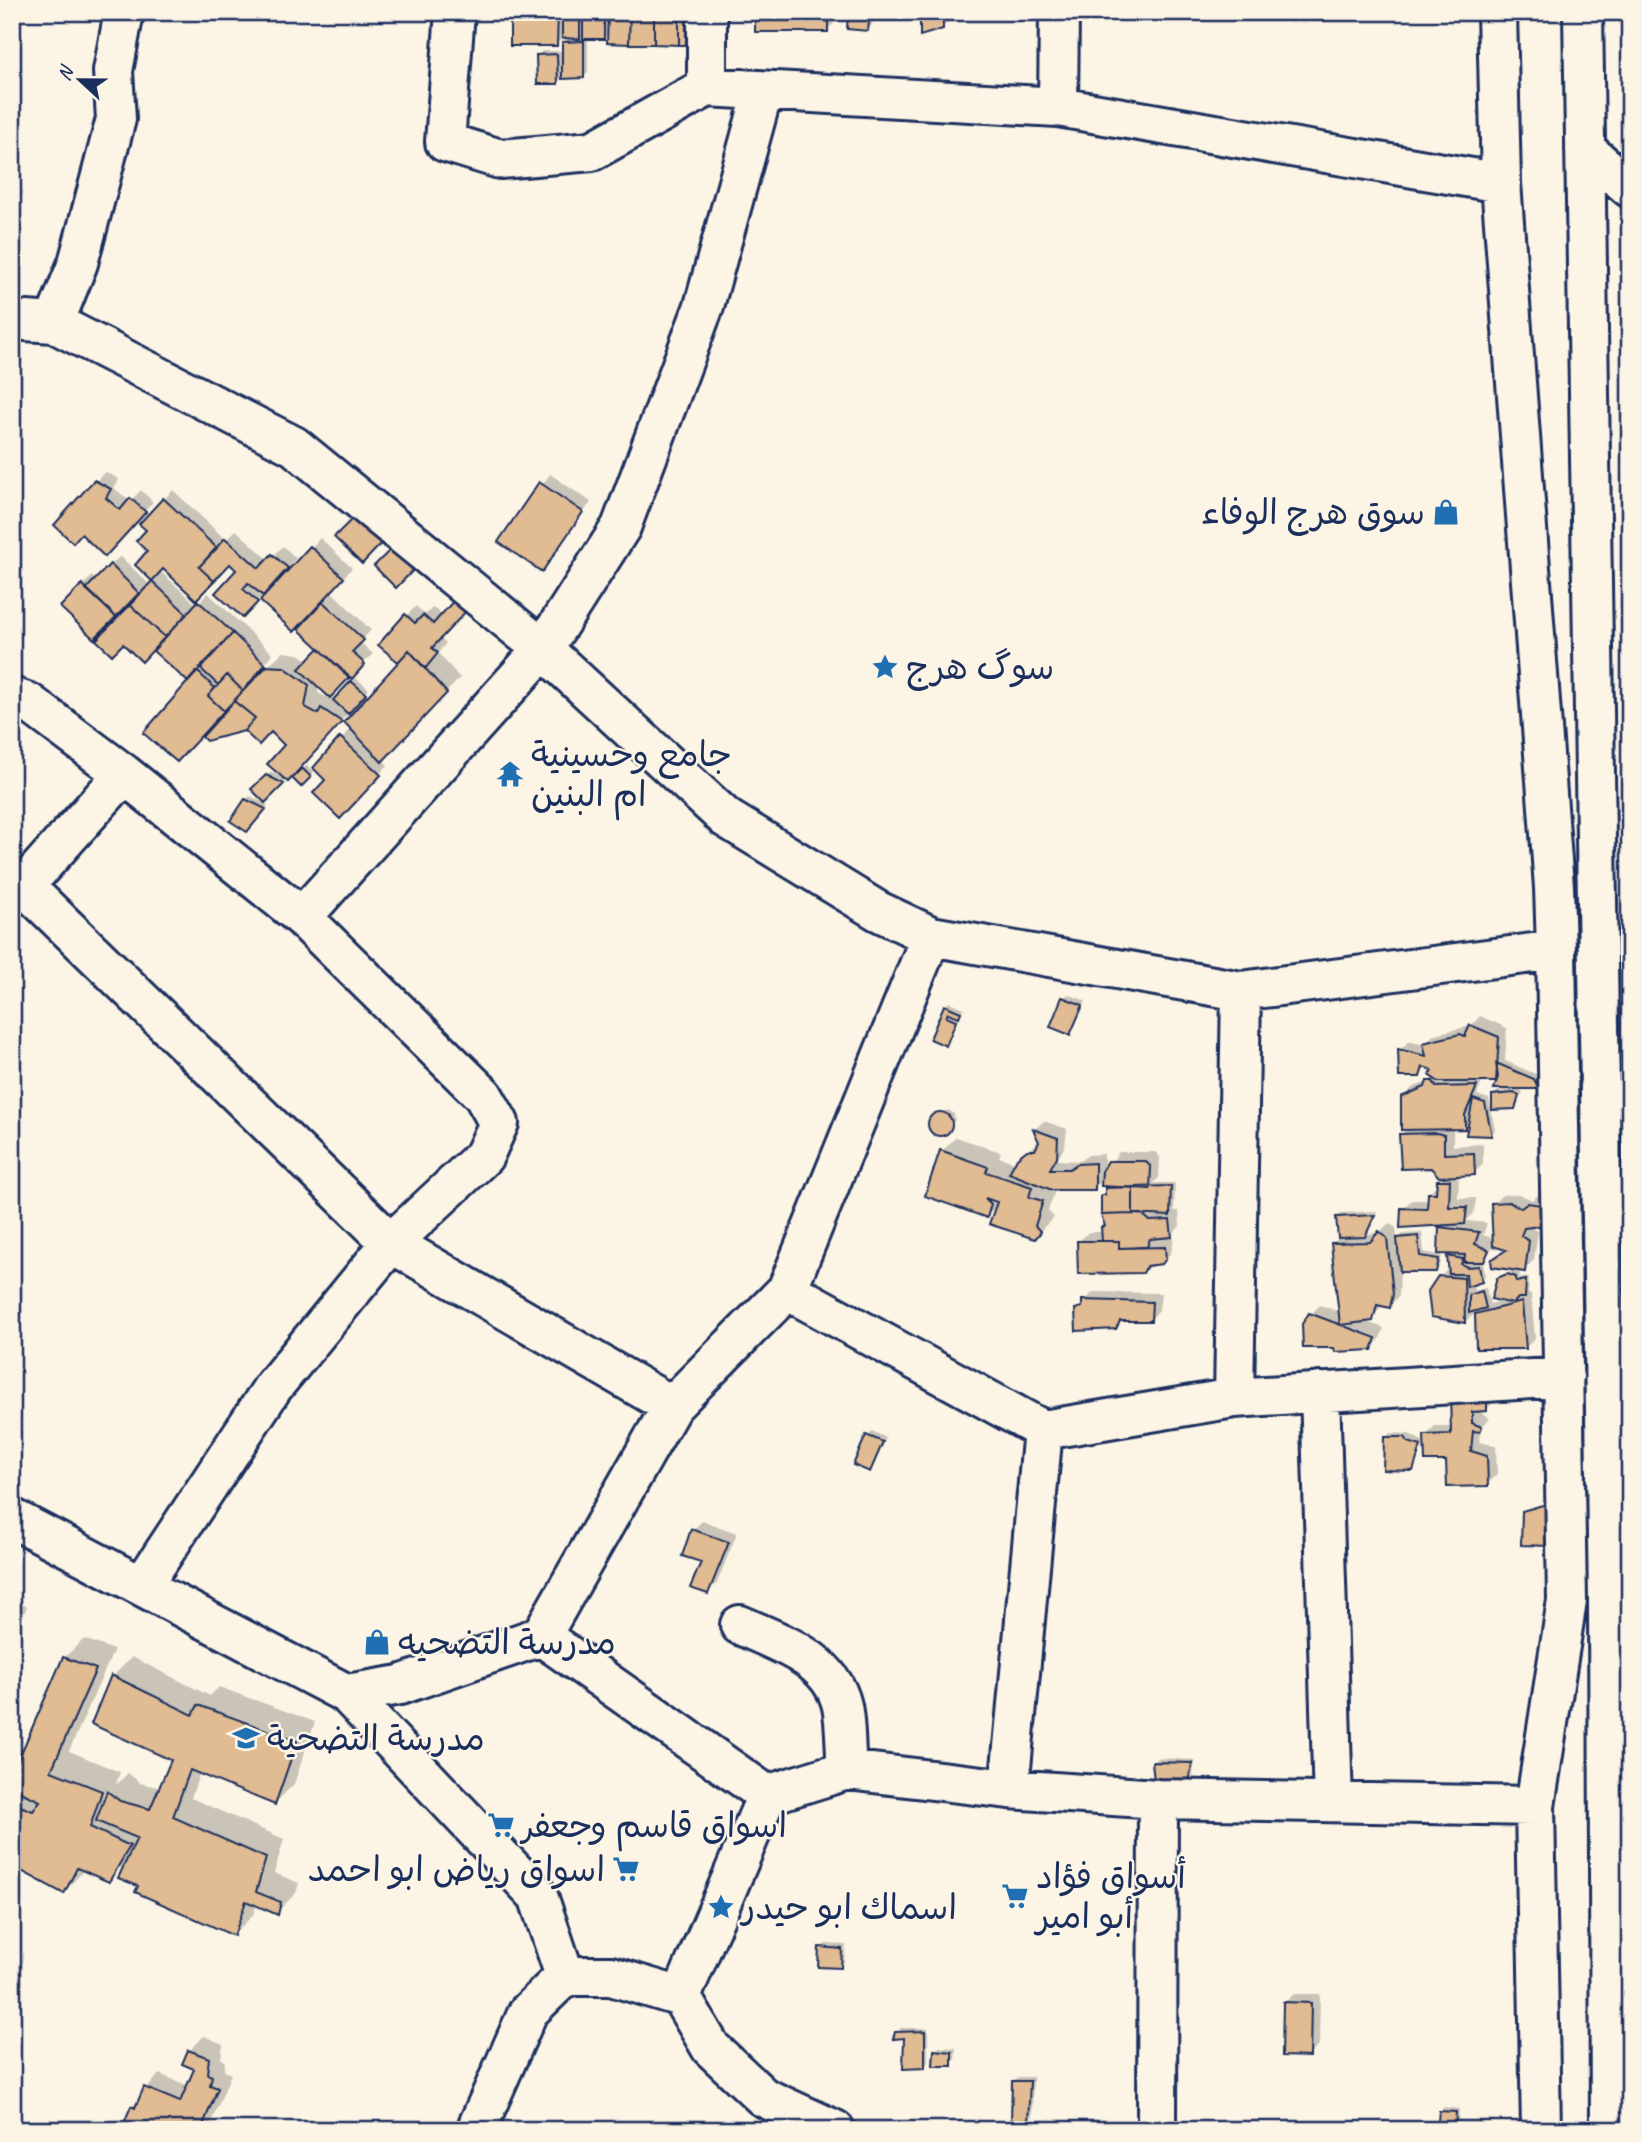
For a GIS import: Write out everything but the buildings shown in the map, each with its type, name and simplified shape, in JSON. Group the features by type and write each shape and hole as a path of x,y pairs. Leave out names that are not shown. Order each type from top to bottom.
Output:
{"street":[{"path":"54,323 78,263 116,119 113,71 124,12"},
{"path":"455,12 445,142 500,159 592,151 706,87 1058,107 1501,183"},
{"path":"706,87 707,12"},
{"path":"1058,107 1059,12"},
{"path":"1497,12 1501,183 1554,887 1556,950 1567,1601 1535,1806 1541,2130"},
{"path":"1583,12 1597,884 1619,1603 1620,2088 1610,2130"},
{"path":"302,917 543,649 621,527 704,306 763,92"},
{"path":"1585,149 1630,188"},
{"path":"12,320 54,323 294,446 543,649 726,818 878,911 932,936 1241,991 1556,950"},
{"path":"12,697 29,703 124,774 302,917 483,1095 499,1123 484,1156 391,1243 273,1387 142,1587"},
{"path":"124,774 18,889 391,1243 672,1406"},
{"path":"1554,887 1597,884"},
{"path":"347,1694 400,1685 541,1636 672,1406 787,1290 932,936"},
{"path":"1234,1398 1241,991"},
{"path":"787,1290 1043,1430 1234,1398 1564,1377"},
{"path":"1320,1392 1333,1802"},
{"path":"1009,1789 1043,1430"},
{"path":"12,1518 347,1694 538,1896 565,1976"},
{"path":"1567,1601 1619,1603"},
{"path":"740,1625 807,1656 828,1677 842,1704 847,1770"},
{"path":"541,1636 767,1795"},
{"path":"681,1997 767,1795 847,1770 1009,1789 1158,1799 1535,1806"},
{"path":"1157,2130 1158,1799"},
{"path":"476,2130 528,2012 565,1976 611,1976 681,1997 711,2048 763,2097 835,2130"}],"place":[{"name":"سوق هرج الوفاء","path":"1446,512"},
{"name":"سوگ هرج","path":"885,667"},
{"name":"جامع وحسينية ام البنين","path":"510,774"},
{"name":"مدرسة التضحيه","path":"377,1642"},
{"name":"مدرسة التضحية","path":"246,1738"},
{"name":"اسواق قاسم وجعفر","path":"501,1825"},
{"name":"اسواق رياض ابو احمد","path":"626,1869"},
{"name":"أسواق فؤاد أبو امير","path":"1015,1896"},
{"name":"اسماك ابو حيدر","path":"721,1907"}]}
